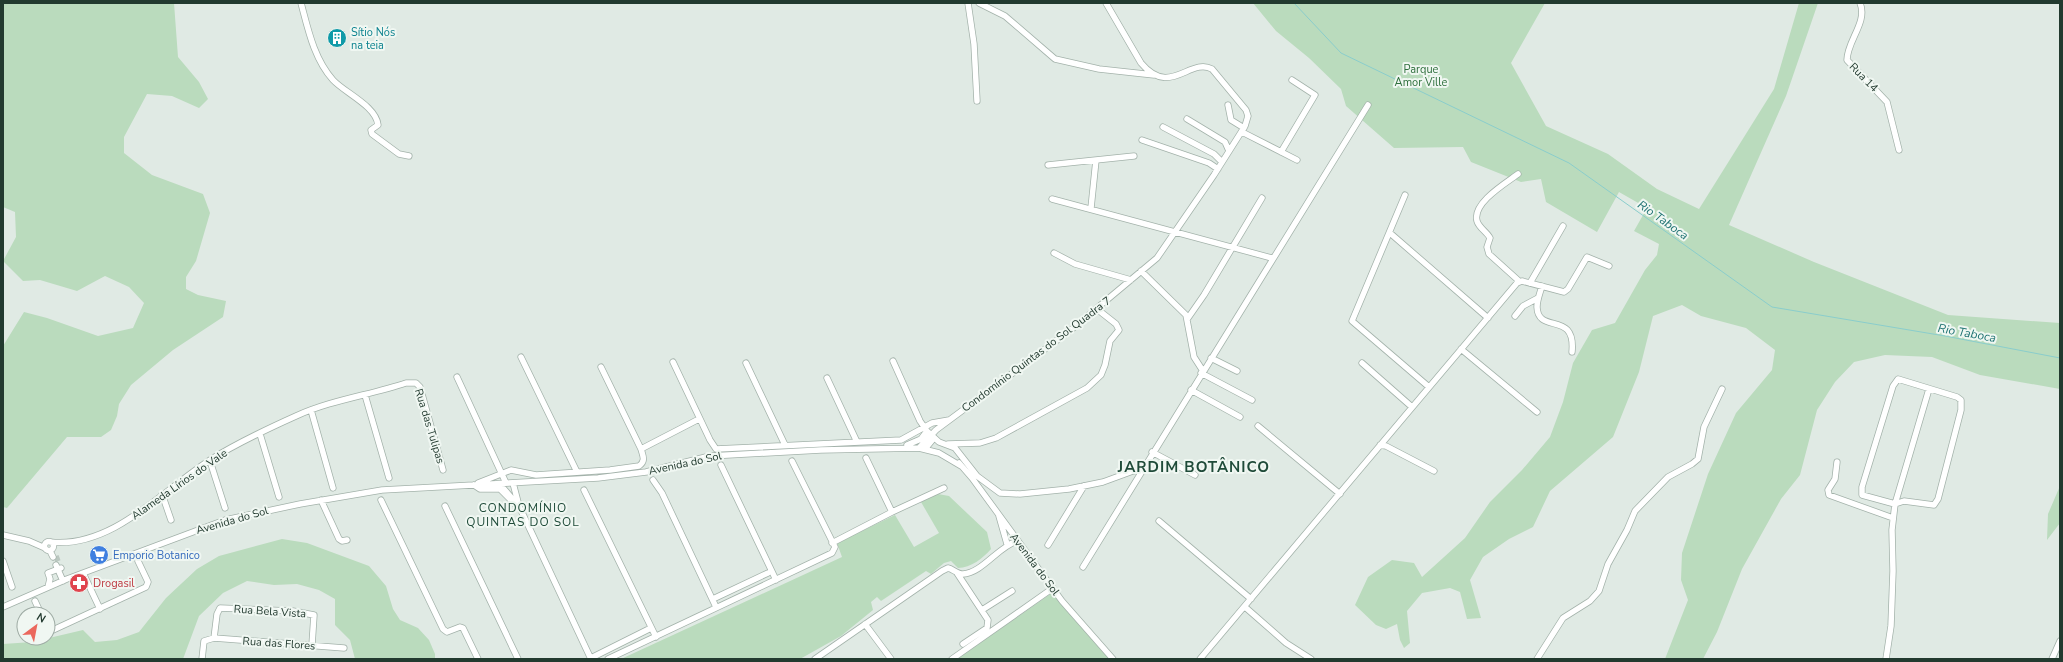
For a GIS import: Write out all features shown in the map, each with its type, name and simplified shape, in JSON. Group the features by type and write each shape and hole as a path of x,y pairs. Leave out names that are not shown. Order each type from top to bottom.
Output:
{"street":[{"path":"301,3 315,49 329,75 339,86 366,106 377,120 378,125 371,130 372,134 399,154 409,156"},
{"path":"968,3 974,44 977,101"},
{"path":"979,3 1005,16 1055,59 1099,69 1175,77 1202,66 1207,66 1216,73 1246,110 1248,119 1244,128"},
{"path":"1106,3 1141,63 1147,70 1156,74"},
{"name":"Rua 14","path":"1860,3 1862,15 1848,60 1887,102 1899,150"},
{"path":"1281,152 1315,95 1292,80"},
{"path":"1228,105 1231,120 1281,152 1297,160"},
{"path":"1083,567 1152,452 1368,105"},
{"path":"1187,119 1226,142 1229,151"},
{"path":"1163,127 1214,154 1222,162"},
{"name":"Condomínio Quintas do Sol Quadra 7","path":"929,433 936,430 1029,362 1097,309 1157,258 1244,128"},
{"path":"1142,140 1209,163 1218,169"},
{"path":"1048,165 1134,156"},
{"path":"1091,208 1096,160"},
{"path":"1518,174 1485,199 1478,210 1476,218 1479,226 1490,238 1487,247 1489,254 1519,281 1562,291 1567,291 1587,256 1609,266"},
{"path":"1405,196 1352,321 1429,387"},
{"path":"1188,318 1204,295 1262,198"},
{"path":"1052,199 1091,208 1272,258"},
{"path":"1530,283 1563,226"},
{"path":"1390,233 1488,318"},
{"path":"1054,253 1076,264 1131,280"},
{"path":"1141,271 1180,308 1188,318 1194,357 1202,372 1252,400"},
{"path":"1200,659 1519,281"},
{"path":"1542,286 1538,298 1537,308 1540,317 1546,322 1559,325 1567,329 1572,337 1572,352"},
{"path":"1516,316 1523,306 1538,298"},
{"path":"948,444 980,443 996,438 1067,400 1092,384 1104,368 1110,341 1119,330 1116,324 1097,309"},
{"path":"1462,349 1537,412"},
{"path":"522,357 577,472"},
{"path":"1211,358 1237,371"},
{"path":"893,361 929,433 948,444 958,452 977,476 1000,493 1020,494 1084,486 1103,482 1133,471 1141,470"},
{"path":"672,362 699,419 716,449 901,440 929,433"},
{"path":"746,363 785,445"},
{"path":"1362,363 1412,407"},
{"path":"474,485 502,473 515,470 536,475 639,466 642,464 644,457 641,449 601,367"},
{"path":"457,377 502,473 507,487 518,506 591,658 651,628"},
{"path":"827,378 858,442"},
{"path":"1898,379 1957,397 1961,400 1960,410 1937,503 1931,506 1904,501 1895,504 1865,497 1862,495 1862,487 1895,382 1898,379"},
{"name":"Alameda Lírios do Vale","path":"29,541 49,542 86,540 115,527 210,461 260,434 311,410 406,383 416,382"},
{"name":"Rua das Tulipas","path":"416,382 420,387 443,470"},
{"path":"1537,659 1563,618 1590,601 1599,591 1608,564 1627,530 1635,511 1668,477 1692,464 1698,459 1704,427 1722,389"},
{"path":"1886,659 1891,626 1893,518 1895,504 1929,389"},
{"path":"1191,390 1240,417"},
{"path":"365,395 389,478"},
{"path":"311,410 333,488"},
{"path":"641,449 699,419"},
{"name":"Condomínio Quintas do Sol Quadra 7","path":"929,433 933,422 949,420"},
{"path":"933,422 936,430"},
{"path":"1258,426 1340,494"},
{"path":"907,445 929,433"},
{"path":"923,447 929,433"},
{"path":"260,434 279,497"},
{"path":"922,438 923,447"},
{"name":"Avenida do Sol","path":"890,448 907,445 923,447 943,455 961,466 1053,588 1113,659"},
{"path":"1380,445 1390,447 1411,460 1434,471"},
{"name":"Avenida do Sol","path":"507,487 528,483 598,478 646,472 717,455 923,447"},
{"path":"1152,452 1194,475"},
{"path":"866,458 892,512"},
{"path":"210,461 225,508"},
{"path":"608,659 832,553 834,547 792,461"},
{"path":"1837,462 1835,479 1828,490 1829,496 1893,518"},
{"path":"722,465 776,580"},
{"path":"653,480 662,494 716,607"},
{"path":"474,485 480,489 507,487"},
{"path":"474,485 507,487"},
{"name":"Avenida do Sol","path":"3,607 65,580 225,520 321,500 382,490 474,485"},
{"path":"1048,545 1084,486"},
{"path":"507,487 518,506"},
{"path":"832,543 892,512 944,488"},
{"path":"584,490 656,637"},
{"path":"162,494 171,520"},
{"path":"321,500 339,539 342,541 347,540"},
{"path":"381,500 445,632 462,627 478,659"},
{"path":"446,506 518,659"},
{"path":"998,514 1000,527 1005,535 1006,544"},
{"path":"1159,521 1251,599"},
{"path":"3,535 29,541 50,549"},
{"name":"Alameda Lírios do Vale","path":"50,549 79,541"},
{"path":"957,573 969,572 992,558 1006,544 1017,541"},
{"path":"49,542 50,549 54,556"},
{"path":"3,561 12,587"},
{"path":"56,629 147,586 147,580 138,561"},
{"path":"49,572 59,567 65,580"},
{"path":"815,659 948,568 957,573 988,620 987,628 963,644"},
{"path":"49,572 55,584"},
{"path":"48,587 50,579 49,572"},
{"path":"83,573 100,609"},
{"path":"715,598 768,573"},
{"path":"742,586 746,594"},
{"path":"952,659 1053,588"},
{"path":"982,610 1012,590"},
{"path":"35,600 38,606"},
{"path":"1245,607 1286,643 1311,659"},
{"name":"Rua Bela Vista","path":"214,638 217,614 220,608 312,614 314,617 312,645"},
{"path":"865,624 891,659"},
{"path":"202,659 204,641 214,638"},
{"name":"Rua das Flores","path":"214,638 344,648"},
{"path":"627,640 631,649"},
{"path":"2052,659 2060,641"}],"green space":[{"path":"3,3 174,3 178,57 199,82 208,99 199,108 172,96 147,94 124,137 124,153 152,175 203,194 210,213 196,261 186,277 186,289 198,295 226,301 223,317 173,350 131,385 119,404 117,416 111,430 101,437 67,437 7,508 3,507 3,346 24,312 47,318 98,336 133,328 144,303 129,287 105,276 77,291 40,280 23,281 3,261 16,237 15,212 3,207"},
{"name":"Parque Amor Ville","path":"1253,3 1545,3 1511,63 1546,126 1608,154 1657,189 1699,209 1774,89 1799,3 1818,3 1786,96 1729,225 1814,262 1948,315 2060,323 2060,389 1980,375 1932,357 1885,355 1854,362 1835,382 1817,410 1800,475 1781,499 1742,569 1717,632 1703,659 1665,659 1688,600 1681,580 1682,553 1708,474 1736,413 1772,370 1775,350 1746,328 1701,316 1682,305 1653,316 1639,372 1613,437 1550,491 1533,527 1509,539 1483,557 1470,580 1481,618 1467,619 1460,592 1450,588 1422,593 1407,611 1410,643 1404,648 1400,640 1397,624 1386,629 1376,625 1355,605 1368,577 1392,560 1414,563 1422,577 1465,538 1490,502 1522,470 1550,437 1563,402 1573,363 1592,330 1615,323 1645,270 1657,255 1659,244 1634,231 1647,208 1619,192 1597,232 1546,202 1541,179 1521,182 1471,162 1463,147 1394,148 1346,106 1341,89 1309,58 1276,31"},
{"path":"2060,486 2060,523 2047,540 2048,514"},
{"path":"938,494 949,496 987,532 991,549 980,559 968,566 958,568 951,561 944,563 931,574 926,571 881,601 877,597 871,602 873,610 841,636 800,659 621,659 842,557 837,543 895,515 914,547 939,533 921,502"},
{"path":"282,539 307,543 369,566 386,586 393,609 400,620 418,628 429,640 435,654 435,659 355,659 350,640 335,625 335,599 319,590 297,584 274,585 247,581 223,593 199,616 183,659 3,659 3,644 16,643 16,646 56,646 56,636 83,630 95,642 117,640 139,632 166,598 197,569 219,556"},
{"path":"1056,590 1111,659 957,659"}],"waterway":[{"name":"Rio Taboca","path":"1294,3 1341,53 1569,163 1772,307 1945,336 2060,358"}],"tunnel":[{"path":"56,556 59,564"}],"place":[{"name":"Sítio Nós na teia","path":"337,38"},
{"name":"Emporio Botanico","path":"99,555"},
{"name":"Drogasil","path":"79,583"}],"district":[{"name":"JARDIM BOTÂNICO","path":"1194,467"},
{"name":"CONDOMÍNIO QUINTAS DO SOL","path":"523,515"}]}
